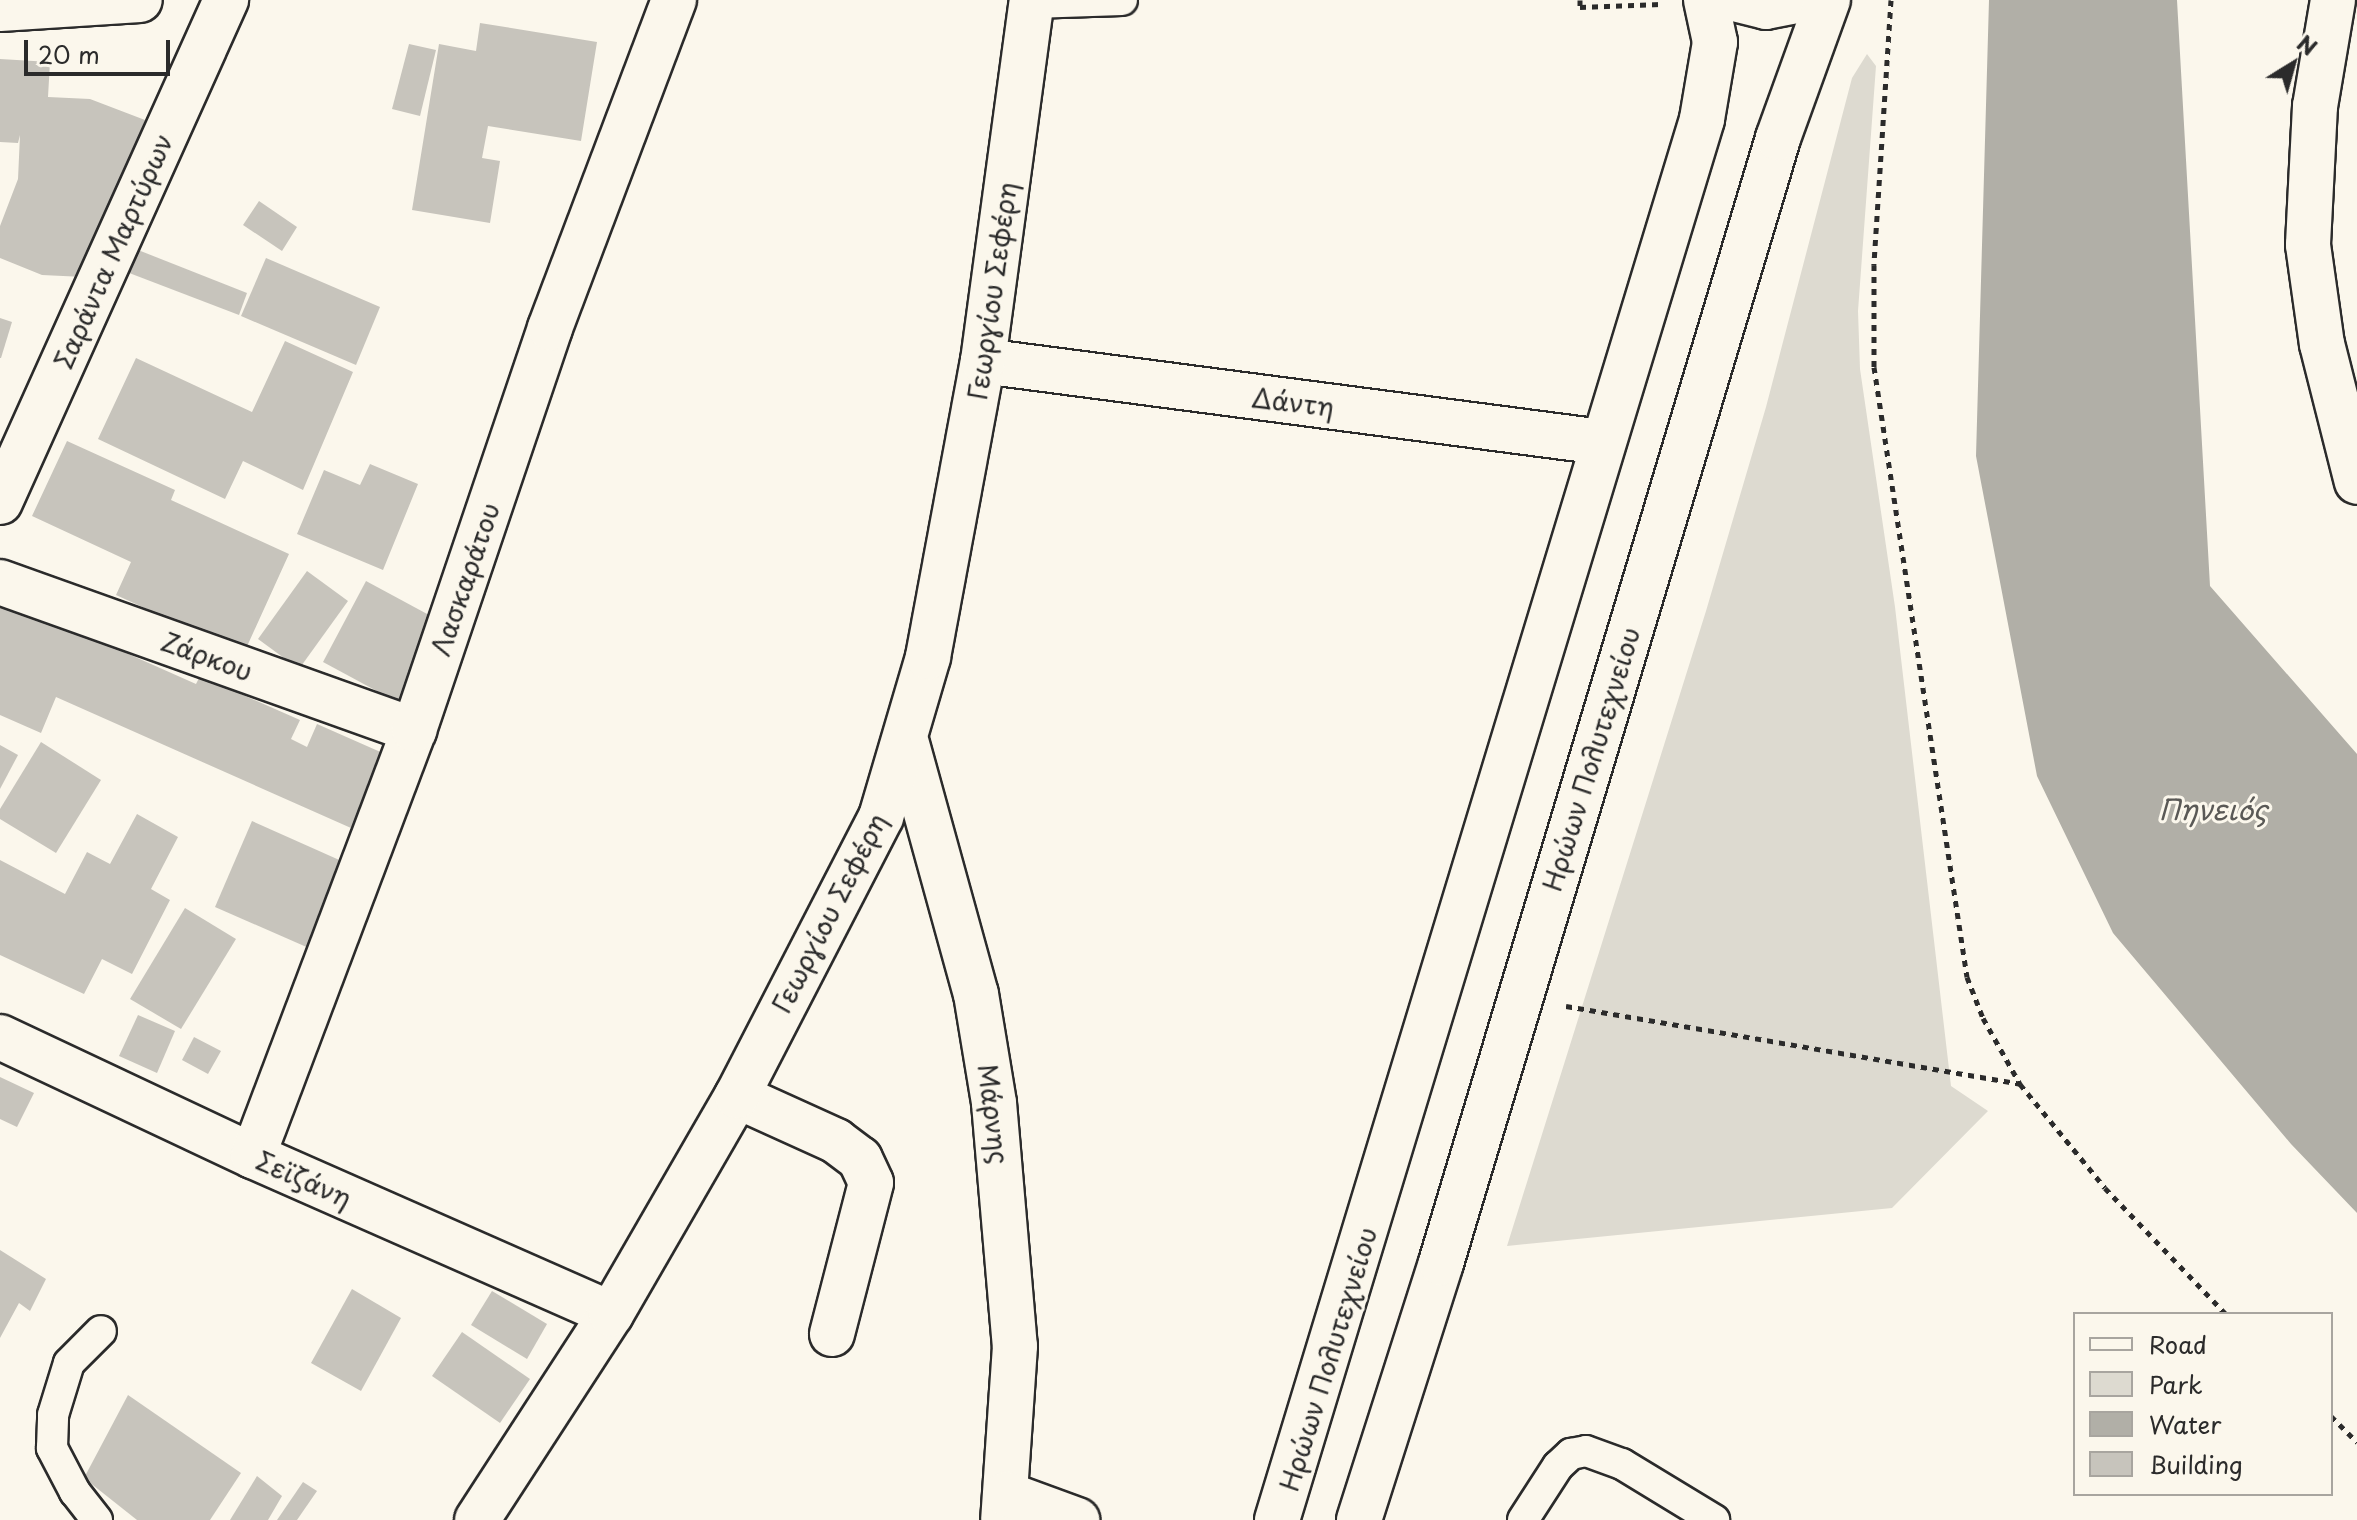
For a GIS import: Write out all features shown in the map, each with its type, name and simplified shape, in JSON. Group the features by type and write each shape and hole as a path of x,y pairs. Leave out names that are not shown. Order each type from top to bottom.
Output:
{"street":[{"path":"0,9 140,0"},
{"name":"Σαράντα Μαρτύρων","path":"4,483 226,0"},
{"name":"Λασκαράτου","path":"253,1156 414,730 550,328 674,0"},
{"path":"1738,0 1766,7 1803,0"},
{"name":"Ηρώων Πολυτεχνείου","path":"1359,1520 1778,138 1828,0"},
{"path":"2333,0 2315,106 2308,245 2322,344 2357,482"},
{"name":"Γεωργίου Σεφέρη","path":"477,1520 611,1314 737,1096 862,861 907,744 928,657 983,361 1032,2"},
{"name":"Ηρώων Πολυτεχνείου","path":"1277,1520 1702,119 1715,42 1687,2"},
{"name":"Δάντη","path":"983,361 1602,442"},
{"name":"Ζάρκου","path":"0,582 414,730"},
{"name":"Μάρνης","path":"907,744 976,994 994,1103 1015,1346 1005,1507 1077,1520"},
{"name":"Σεϊζάνη","path":"0,1037 253,1156 611,1314"},
{"path":"737,1096 836,1141 860,1159 871,1183 832,1334"}],"lane":[{"path":"1032,2 1122,0"},
{"path":"97,1520 75,1492 52,1448 53,1415 69,1363 101,1331"},
{"path":"1523,1520 1558,1466 1571,1454 1586,1451 1622,1464 1714,1520"}],"path":[{"path":"1580,0 1580,7 1687,2"},
{"path":"1891,0 1874,265 1874,367 1961,950 1974,1000 2020,1084 2105,1188 2224,1312"},
{"path":"1518,998 2020,1084"},
{"path":"2333,1418 2357,1442"}],"green space":[{"path":"1867,54 1876,66 1858,311 1860,369 1895,607 1951,1086 1988,1111 1892,1208 1507,1246 1706,611 1766,407 1852,78"}],"water":[{"name":"Πηνειός","path":"1989,0 2177,0 2210,586 2357,754 2357,1213 2291,1144 2113,933 2037,776 1976,456"}],"building":[{"path":"480,23 597,42 581,141 488,126 482,158 500,161 490,223 412,210 439,44 476,51"},
{"path":"409,44 436,50 420,116 392,109"},
{"path":"0,59 50,62 48,97 90,99 145,120 84,277 42,275 0,258 0,226 18,179 20,135 18,143 0,142"},
{"path":"259,201 297,227 282,251 243,225"},
{"path":"133,248 247,293 239,315 124,271"},
{"path":"266,258 380,307 356,365 241,316"},
{"path":"0,318 12,322 1,358 0,358"},
{"path":"285,341 353,372 303,490 243,461 225,499 98,439 136,358 252,412"},
{"path":"67,441 175,490 171,500 289,554 244,653 116,595 131,562 32,516"},
{"path":"370,464 418,484 383,570 297,534 324,470 360,485"},
{"path":"307,571 348,601 299,669 258,639"},
{"path":"366,581 442,622 399,703 323,662"},
{"path":"0,597 196,684 200,676 300,720 291,739 307,747 317,724 385,754 351,828 56,697 41,733 0,715"},
{"path":"41,742 101,780 56,853 0,819 0,809"},
{"path":"0,745 18,755 0,789"},
{"path":"137,814 178,837 151,889 170,900 132,974 102,959 84,994 0,955 0,860 65,894 87,852 110,864"},
{"path":"252,821 364,871 327,956 215,907"},
{"path":"185,908 236,939 181,1029 130,999"},
{"path":"138,1015 175,1031 157,1073 119,1056"},
{"path":"194,1037 221,1051 208,1074 182,1060"},
{"path":"0,1077 34,1093 17,1127 0,1119"},
{"path":"0,1250 46,1279 30,1311 19,1303 0,1338"},
{"path":"352,1289 401,1318 361,1391 311,1363"},
{"path":"492,1291 547,1324 527,1359 471,1325"},
{"path":"462,1332 530,1379 500,1423 432,1376"},
{"path":"128,1395 241,1473 210,1520 137,1520 84,1478"},
{"path":"257,1476 282,1496 268,1520 230,1520"},
{"path":"303,1482 317,1491 297,1520 277,1520"}]}
